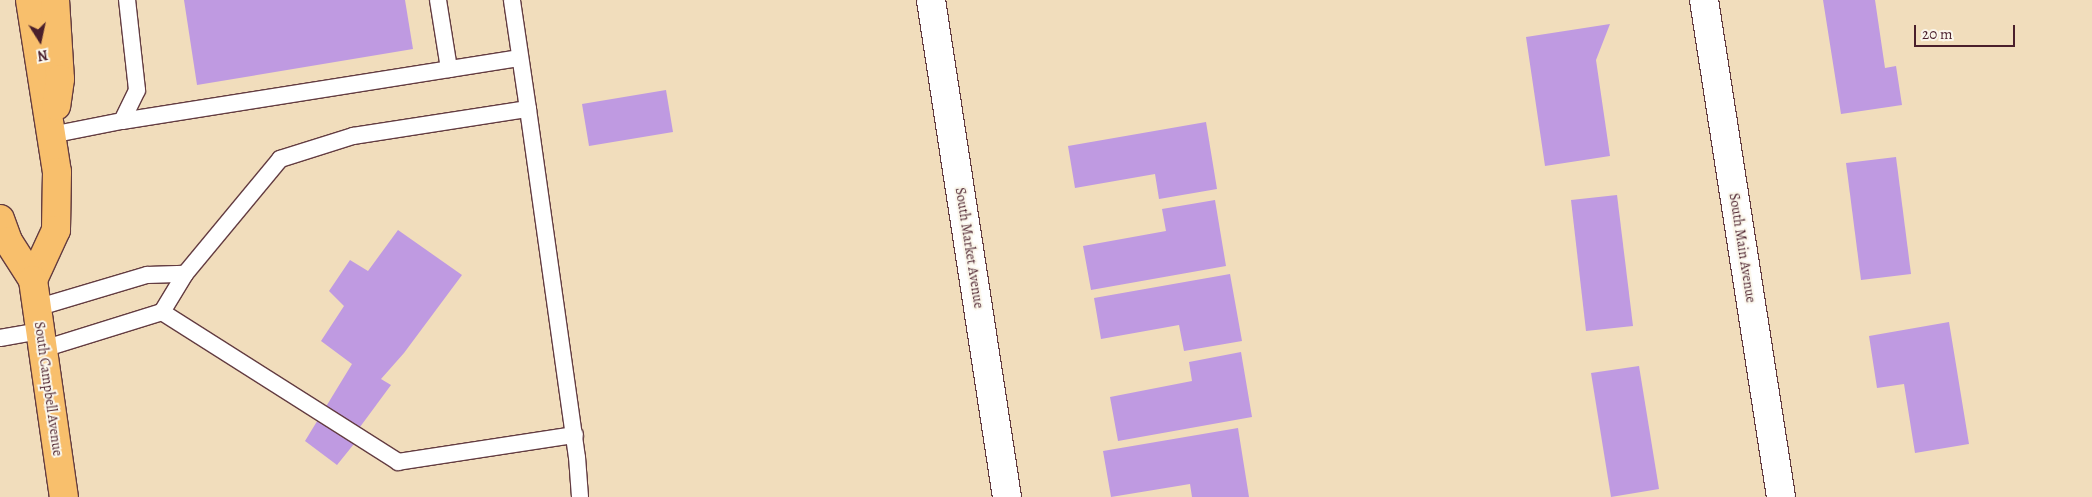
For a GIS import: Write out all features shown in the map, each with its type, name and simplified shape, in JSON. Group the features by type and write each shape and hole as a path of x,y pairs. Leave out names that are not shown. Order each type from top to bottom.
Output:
{"main road":[{"path":"30,0 57,172 56,230 33,280"},
{"path":"51,135 60,79 54,0"},
{"name":"South Campbell Avenue","path":"0,219 8,241 33,280 64,497"}],"street":[{"name":"South Market Avenue","path":"931,0 1007,497"},
{"name":"South Main Avenue","path":"1704,0 1781,497"}],"lane":[{"path":"122,121 137,90 127,0"},
{"path":"438,0 449,69"},
{"path":"512,0 574,436 580,497"},
{"path":"51,135 122,121 520,58"},
{"path":"162,312 185,274 280,159 353,136 528,109"},
{"path":"40,329 147,275 185,274"},
{"path":"0,338 40,329 162,312 398,462 574,436"}],"building":[{"path":"184,0 405,0 413,49 197,85"},
{"path":"1823,0 1875,0 1885,68 1896,66 1902,105 1841,114"},
{"path":"1610,24 1596,60 1610,156 1545,166 1526,37"},
{"path":"666,90 673,132 589,146 582,104"},
{"path":"1206,122 1217,189 1159,199 1155,174 1075,188 1068,146"},
{"path":"1896,157 1911,274 1861,280 1846,163"},
{"path":"1617,195 1633,326 1586,331 1571,200"},
{"path":"1215,200 1226,266 1091,290 1083,246 1166,231 1162,209"},
{"path":"398,230 462,275 404,353 381,379 391,385 360,427 362,434 337,465 305,441 352,364 321,341 344,306 329,291 350,260 368,271"},
{"path":"1230,274 1242,341 1184,351 1179,325 1101,339 1094,298"},
{"path":"1949,322 1969,444 1915,453 1904,384 1877,388 1869,336"},
{"path":"1241,352 1252,417 1118,441 1110,397 1192,381 1189,362"},
{"path":"1639,366 1659,489 1611,497 1591,373"},
{"path":"1238,428 1249,497 1192,497 1190,484 1111,497 1103,451"}]}
